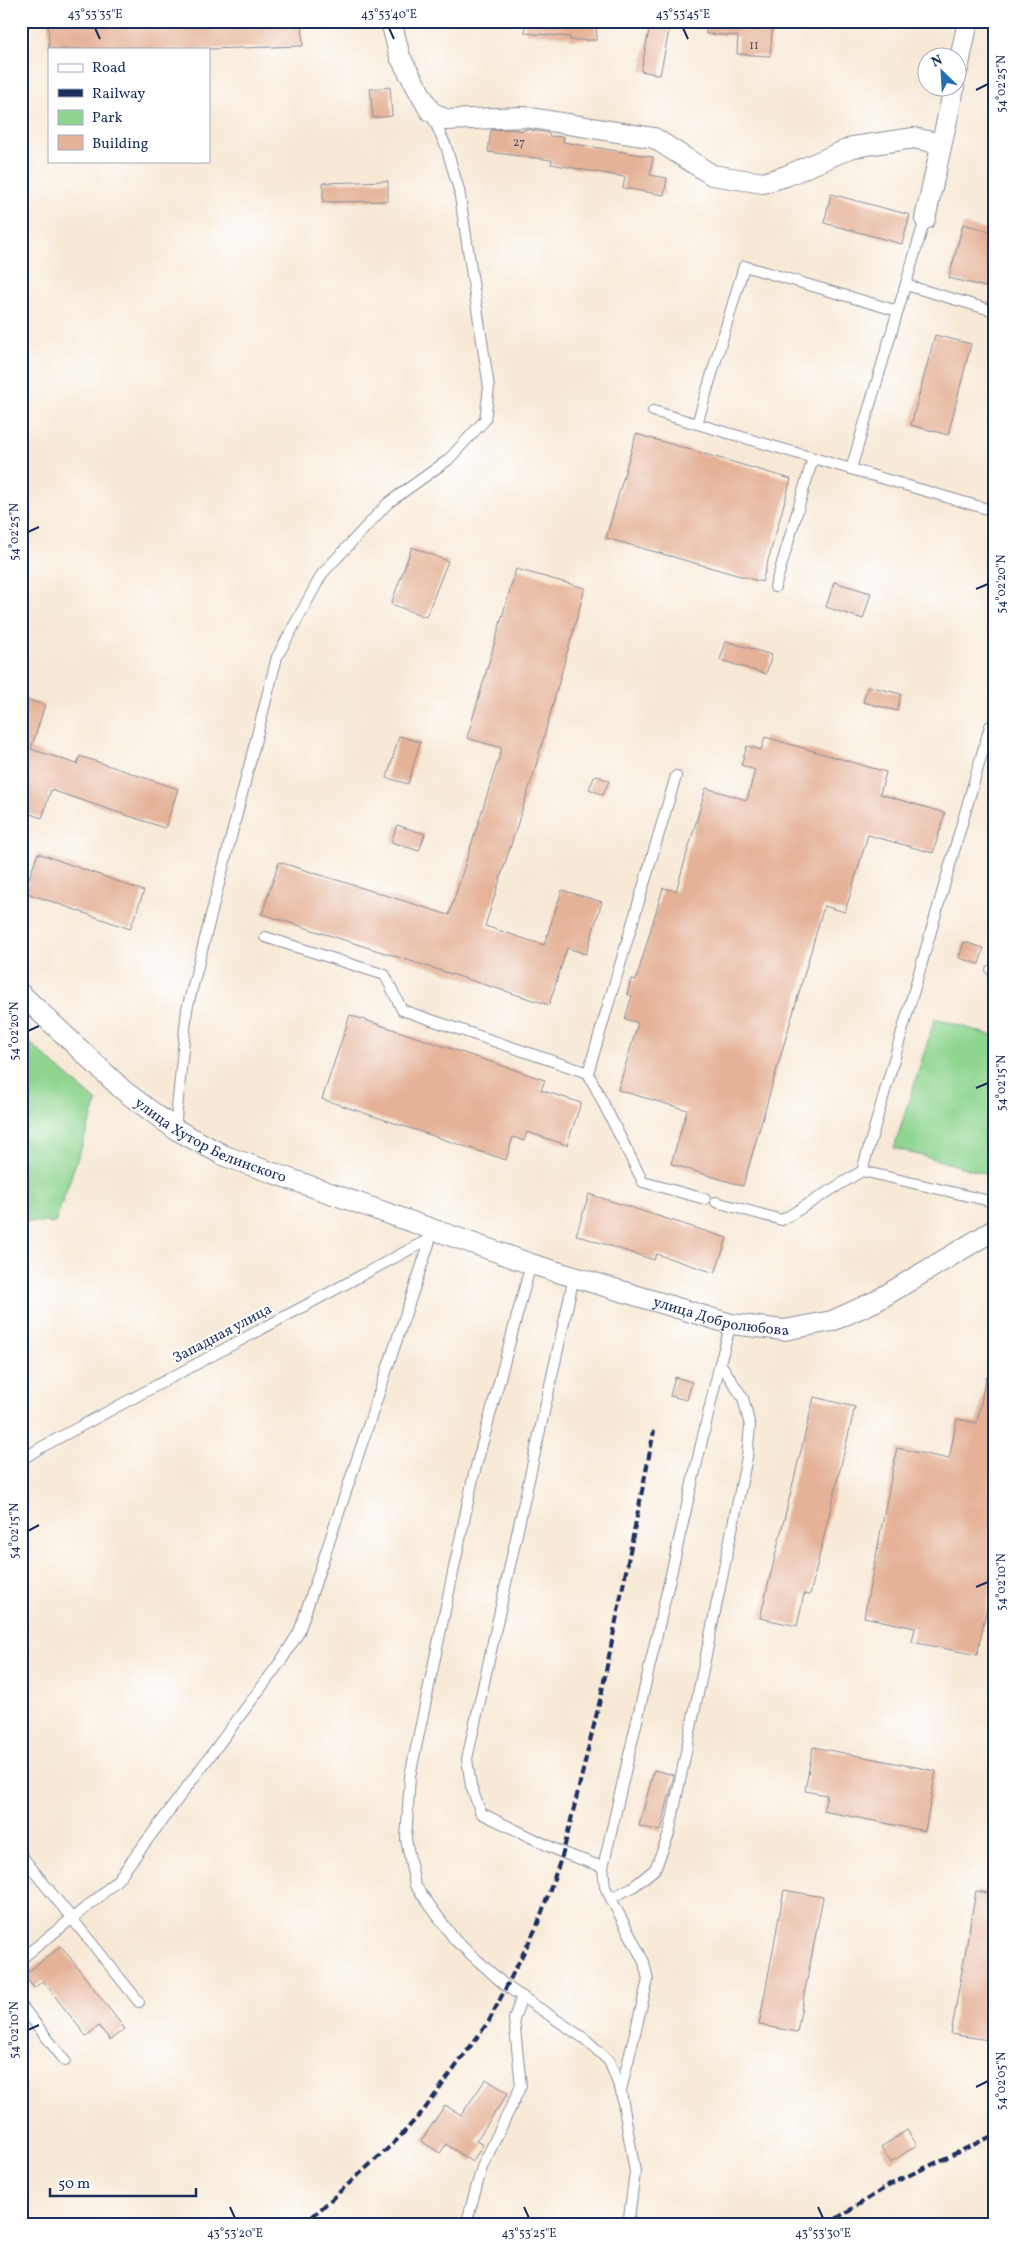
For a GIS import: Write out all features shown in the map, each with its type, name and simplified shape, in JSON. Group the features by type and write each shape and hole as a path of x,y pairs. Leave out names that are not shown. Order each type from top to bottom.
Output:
{"street":[{"path":"391,21 400,57 430,111 446,120 525,117 654,138 712,175 763,183 786,176 852,147 914,138 941,144"},
{"path":"962,48 968,21"},
{"path":"925,219 952,98"},
{"name":"улица Хутор Белинского","path":"21,994 124,1090 175,1129 225,1156 433,1234"},
{"name":"улица Добролюбова","path":"433,1234 731,1324 784,1330 832,1321 876,1301 994,1230"}],"lane":[{"path":"175,1129 187,1009 277,657 322,574 388,503 448,460 484,420 489,386 459,190 446,146 430,111"},
{"path":"851,469 925,219"},
{"path":"697,424 744,266 898,311"},
{"path":"906,285 994,311"},
{"path":"652,411 994,511"},
{"path":"775,587 813,458"},
{"path":"716,1202 782,1220 862,1171 990,726"},
{"path":"588,1074 676,776"},
{"path":"265,937 385,975 402,1010 588,1074 644,1182 705,1199"},
{"path":"862,1171 994,1202"},
{"path":"21,1960 119,1878 282,1661 299,1632 433,1234"},
{"name":"Западная улица","path":"21,1460 433,1234"},
{"path":"530,1264 473,1478 410,1776 406,1839 415,1885 455,1940 506,1986 585,2039 610,2061 621,2091 635,2172 628,2225"},
{"path":"574,1277 468,1758 470,1786 481,1813 563,1853 603,1867"},
{"path":"621,2091 648,1980 644,1962 605,1887 603,1867 720,1363 731,1324"},
{"path":"611,1898 633,1887 656,1869 669,1834 747,1457 750,1426 743,1398 720,1363"},
{"path":"21,1855 139,2002"},
{"path":"466,2225 482,2167 521,2086 514,2019 522,1996"},
{"path":"21,2005 65,2061"}],"green space":[{"path":"935,1018 994,1036 994,1176 894,1148"},
{"path":"21,1035 97,1102 55,1223 21,1221"}],"building":[{"path":"48,21 302,21 303,46 210,49 49,48"},
{"path":"525,21 596,21 597,40 570,40 570,37 525,33"},
{"path":"651,21 671,21 660,75 641,71"},
{"path":"706,21 773,21 770,56 737,54 738,36 706,34"},
{"path":"390,87 392,116 373,118 370,89"},
{"path":"511,129 549,133 549,136 564,137 563,142 653,157 650,175 667,178 664,195 623,188 625,177 551,164 552,160 488,152 491,130"},
{"path":"388,181 388,201 323,202 323,183"},
{"path":"831,194 910,215 902,244 824,223"},
{"path":"963,224 994,232 994,289 949,278"},
{"path":"935,335 971,344 948,435 911,425"},
{"path":"636,434 791,479 762,582 606,538"},
{"path":"412,547 448,561 426,617 391,604"},
{"path":"516,569 585,588 533,776 485,926 544,945 562,890 602,902 586,954 567,948 549,1005 262,914 279,862 449,915 502,748 467,738"},
{"path":"834,582 871,593 863,619 826,607"},
{"path":"726,641 772,655 766,674 720,660"},
{"path":"868,686 901,694 897,711 863,702"},
{"path":"21,698 45,705 31,749 77,764 80,756 178,789 165,828 51,790 42,818 21,811"},
{"path":"399,736 420,742 408,784 387,778"},
{"path":"765,737 886,772 880,794 945,813 933,853 868,835 845,912 824,906 743,1186 671,1164 687,1110 618,1090 638,1023 625,1019 632,996 627,994 631,979 636,980 663,888 676,891 706,788 747,800 755,770 741,765 747,746 761,750"},
{"path":"595,775 609,781 603,795 589,789"},
{"path":"397,825 425,834 419,851 391,842"},
{"path":"38,853 144,891 130,929 24,892"},
{"path":"964,942 984,948 979,964 959,958"},
{"path":"350,1015 545,1080 541,1090 581,1103 567,1145 527,1132 524,1141 513,1137 506,1160 322,1099"},
{"path":"589,1194 727,1238 715,1273 656,1254 654,1260 576,1235"},
{"path":"675,1377 692,1382 687,1400 670,1396"},
{"path":"986,1377 994,1378 994,1573 977,1655 912,1642 915,1628 864,1617 897,1448 949,1459 957,1419 977,1423"},
{"path":"814,1397 855,1407 810,1595 804,1594 797,1626 760,1618"},
{"path":"813,1747 936,1771 925,1831 823,1811 827,1795 805,1791"},
{"path":"654,1770 674,1775 661,1831 639,1826"},
{"path":"784,1890 823,1897 797,2032 759,2025"},
{"path":"976,1891 994,1894 994,2041 951,2034"},
{"path":"61,1946 125,2029 110,2040 99,2026 86,2036 43,1981 34,1988 24,1975"},
{"path":"486,2079 508,2093 476,2141 483,2145 472,2162 446,2144 440,2153 421,2141 445,2105 461,2115"},
{"path":"907,2130 917,2145 891,2162 881,2147"}],"railway":[{"path":"303,2225 396,2141 424,2110 489,2021 537,1926 563,1853 601,1696 654,1431"},
{"path":"826,2225 893,2183 994,2135"}]}
